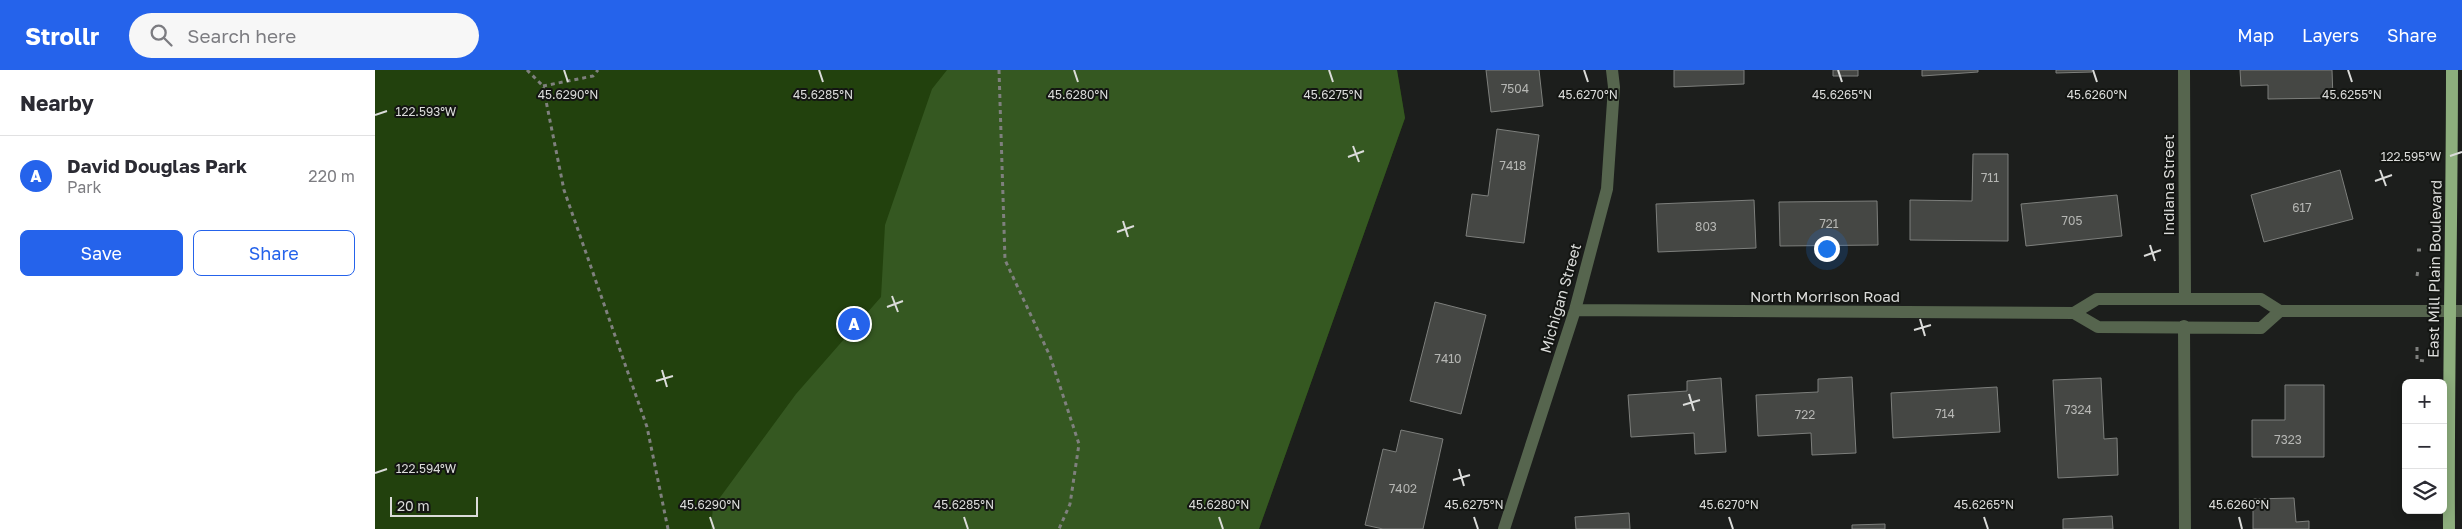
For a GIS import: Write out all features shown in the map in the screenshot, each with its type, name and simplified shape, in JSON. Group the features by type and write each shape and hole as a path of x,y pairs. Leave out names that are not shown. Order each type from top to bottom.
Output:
{"main road":[{"name":"East Mill Plain Boulevard","path":"2449,529 2448,373 2456,311 2452,70"}],"street":[{"name":"Michigan Street","path":"1504,529 1575,310 1607,188 1614,87 1612,70"},
{"name":"Indiana Street","path":"2185,70 2185,299"},
{"path":"2074,314 2097,299 2261,299 2280,311 2456,311"},
{"name":"North Morrison Road","path":"1575,310 2074,314 2098,327 2184,326 2261,328 2280,311"},
{"path":"2184,326 2185,529"}],"path":[{"path":"527,70 543,86 564,190 647,427 668,529"},
{"path":"543,86 593,76 598,70"},
{"path":"999,70 1005,260 1050,356 1079,444 1070,504 1059,529"},
{"path":"2417,250 2423,250"},
{"path":"2417,276 2418,270"},
{"path":"2417,346 2417,360 2425,361"}],"green space":[{"path":"375,70 1397,70 1405,118 1259,529 375,529"},
{"path":"947,70 1397,70 1405,118 1259,529 711,529 713,507 796,394 881,297 885,225 932,89"}],"building":[{"path":"1486,70 1539,70 1543,106 1491,112"},
{"path":"1674,70 1744,70 1744,84 1674,87"},
{"path":"1833,70 1858,70 1858,76 1833,76"},
{"path":"1922,70 1978,70 1978,72 1922,76"},
{"path":"2056,70 2092,70 2092,72 2056,73"},
{"path":"2240,70 2332,70 2333,98 2268,99 2268,85 2241,86"},
{"path":"1497,129 1539,135 1524,243 1466,236 1472,194 1488,196"},
{"path":"1973,154 2008,154 2008,241 1910,240 1910,200 1972,201"},
{"path":"2340,170 2353,219 2264,242 2251,195"},
{"path":"2117,195 2122,236 2026,246 2021,204"},
{"path":"1754,200 1756,248 1658,252 1656,204"},
{"path":"1877,201 1878,245 1780,246 1779,202"},
{"path":"1435,302 1486,315 1461,414 1410,401"},
{"path":"1852,377 1856,453 1812,455 1811,433 1758,436 1756,395 1818,392 1818,379"},
{"path":"1721,378 1726,452 1695,454 1694,433 1631,437 1628,395 1687,391 1687,381"},
{"path":"2101,378 2104,439 2117,438 2118,475 2058,478 2053,380"},
{"path":"2285,385 2324,385 2324,457 2252,457 2252,420 2285,420"},
{"path":"1997,387 2000,432 1893,438 1891,393"},
{"path":"1401,430 1443,439 1423,529 1383,529 1365,525 1383,449 1396,452"},
{"path":"2294,498 2296,522 2309,521 2309,529 2253,529 2253,499"},
{"path":"1629,513 1630,529 1576,529 1575,517"},
{"path":"2112,516 2113,529 2063,529 2063,519"},
{"path":"1885,524 1885,529 1852,529 1852,525"}],"place":[{"name":"David Douglas Park","path":"854,324"}]}
